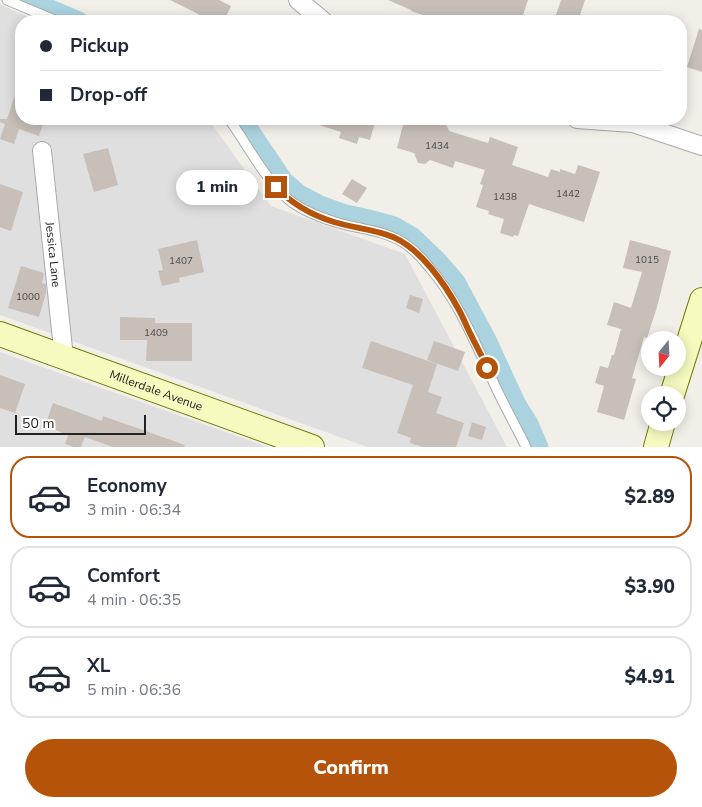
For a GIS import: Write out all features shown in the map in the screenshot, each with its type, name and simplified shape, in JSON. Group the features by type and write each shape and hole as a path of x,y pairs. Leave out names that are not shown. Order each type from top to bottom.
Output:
{"street":[{"path":"298,0 316,15"},
{"path":"639,125 702,146"},
{"name":"Jessica Lane","path":"42,150 64,358"},
{"path":"675,386 702,300"},
{"name":"Millerdale Avenue","path":"0,334 312,447"},
{"path":"656,447 660,431"}],"lane":[{"path":"7,0 43,15"},
{"path":"233,125 268,177 292,202 311,213 334,222 391,237 405,243 423,260 441,281 459,310 526,447"}],"shaded area":[{"path":"0,4 23,15 15,15 15,125 212,125 271,206 405,254 507,447 367,447 0,315"},
{"path":"0,352 268,447 0,447"}],"building":[{"path":"170,0 219,0 231,6 227,15 200,15"},
{"path":"388,0 528,0 523,15 423,15"},
{"path":"561,0 585,0 580,15 556,15"},
{"path":"699,29 702,30 702,72 687,67"},
{"path":"15,95 15,125 43,125 39,136 19,129 14,144 0,139 5,124 0,122 0,119 7,119"},
{"path":"319,125 374,125 370,140 359,137 357,144 339,138 341,132"},
{"path":"403,125 446,125 449,131 488,143 490,137 518,147 512,165 548,177 551,169 560,172 560,169 575,174 578,165 600,172 584,222 529,204 518,236 514,235 513,237 500,233 504,219 488,214 489,211 476,207 483,185 480,184 485,170 455,161 453,168 430,160 425,164 418,163 414,153 397,148"},
{"path":"108,148 118,185 94,192 83,154"},
{"path":"352,179 367,188 357,203 342,194"},
{"path":"0,184 23,192 11,231 0,227"},
{"path":"197,240 204,272 179,278 180,282 162,286 158,271 163,270 158,249"},
{"path":"630,240 671,251 649,331 641,331 641,347 632,378 636,379 624,420 597,412 604,386 595,383 600,366 608,368 612,355 614,355 621,329 607,325 614,302 631,308 642,272 623,268"},
{"path":"21,266 44,273 42,283 46,284 46,293 39,317 8,308"},
{"path":"410,295 423,299 419,313 406,308"},
{"path":"120,317 155,318 155,323 192,323 192,361 146,361 147,340 120,340"},
{"path":"371,341 437,364 428,392 442,397 436,413 464,423 456,447 423,447 410,443 411,438 397,433 413,385 362,368"},
{"path":"434,341 465,352 458,371 427,360"},
{"path":"0,375 25,384 15,413 0,408"},
{"path":"53,403 102,421 103,416 185,445 184,447 113,447 85,437 81,447 74,447 65,444 68,435 45,426"},
{"path":"472,422 486,427 482,440 468,436"}],"waterway":[{"path":"29,0 65,15"},
{"path":"246,125 284,181 299,194 320,205 342,213 394,226 413,237 437,260 456,282 487,340 539,447"}],"route":[{"path":"276,187 292,202 311,213 334,222 377,232 405,243 423,260 449,292 487,368"}]}
